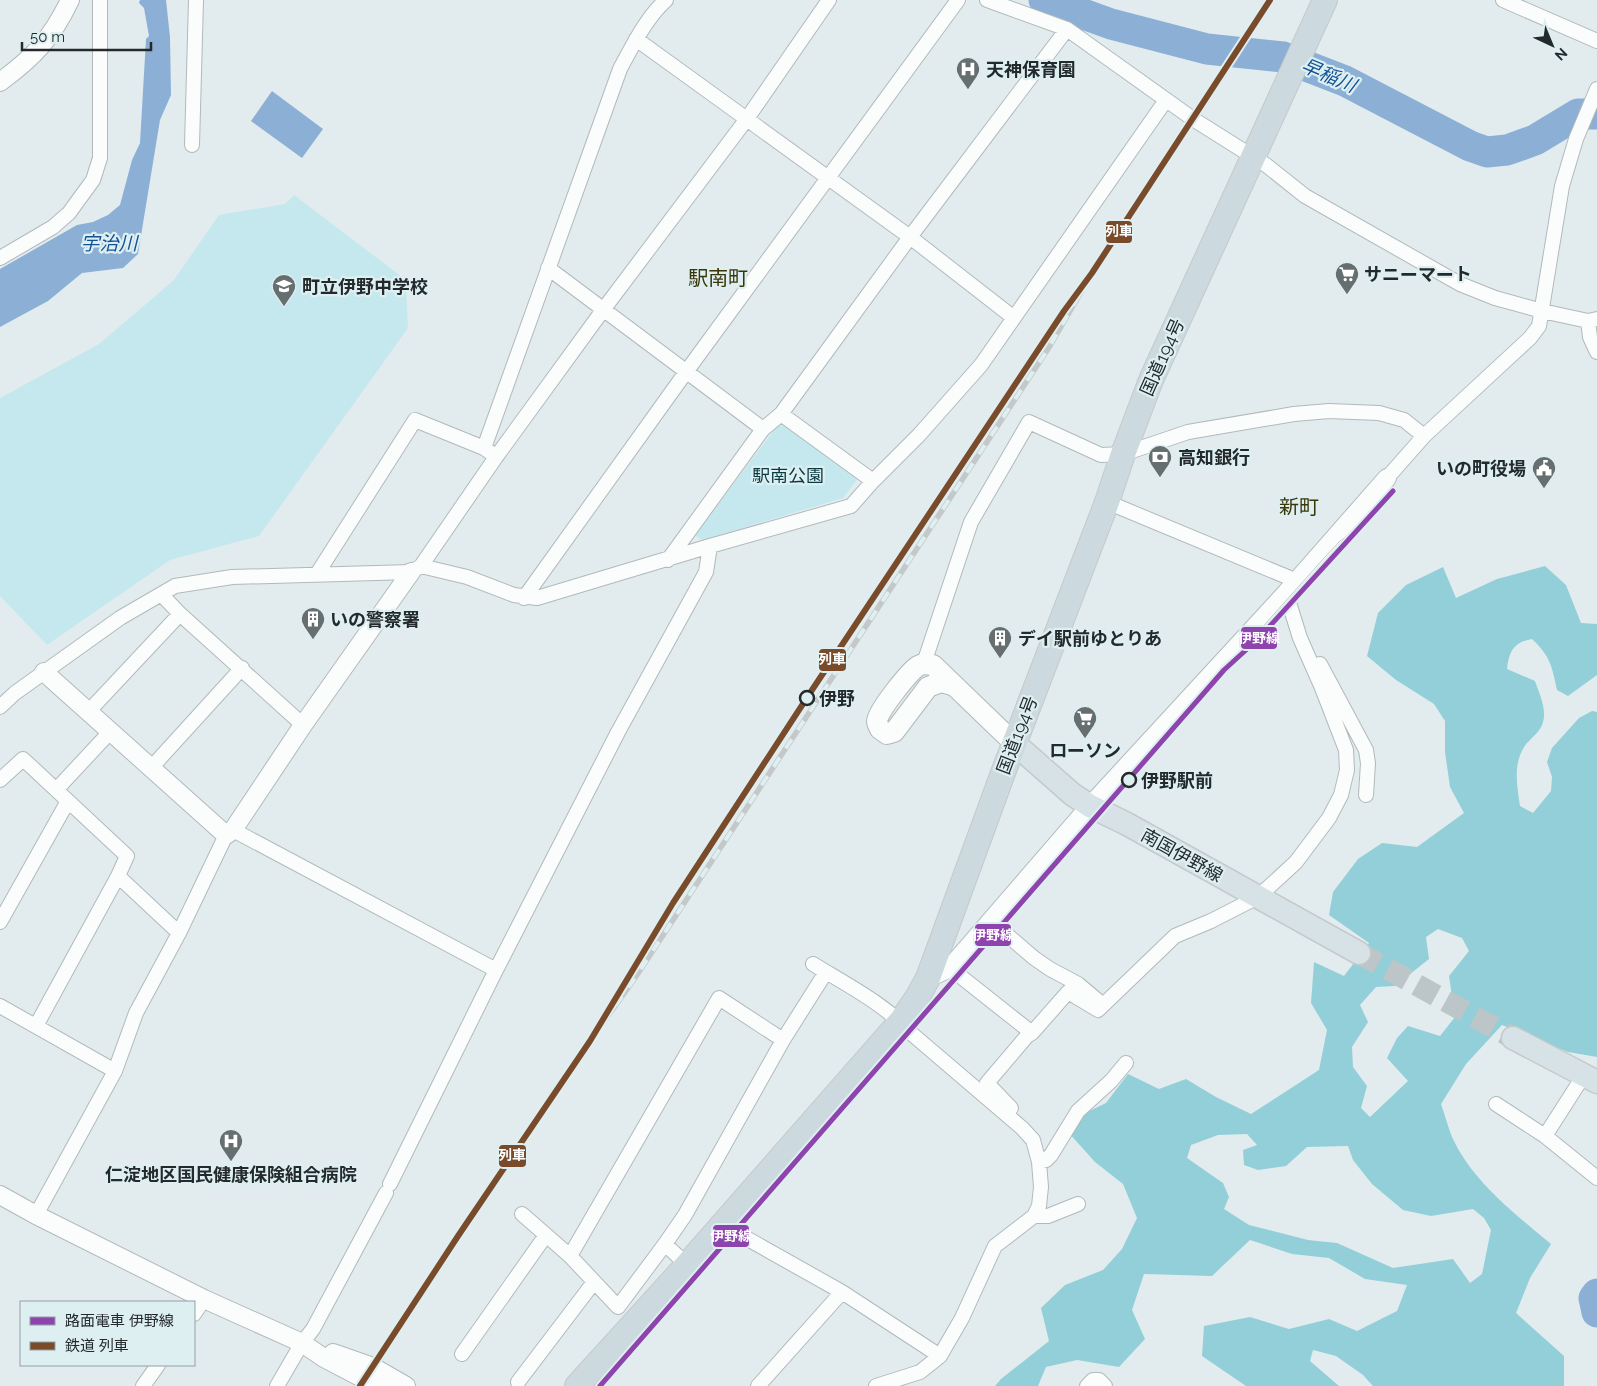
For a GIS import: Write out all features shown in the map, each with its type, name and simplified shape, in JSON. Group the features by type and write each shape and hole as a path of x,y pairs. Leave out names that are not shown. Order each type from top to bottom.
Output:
{"highway":[{"name":"国道194号","path":"577,1386 687,1266 901,1021 928,978 1014,743 1107,502 1150,380 1254,158 1325,0"}],"main road":[{"path":"954,686 941,682 928,687 894,732 887,734 880,729 877,721 881,712 906,677 924,663 933,665 1014,743"},
{"name":"南国伊野線","path":"1014,743 1072,794 1090,806 1127,824 1258,896 1359,954"},
{"path":"1513,1038 1590,1078"}],"street":[{"path":"0,82 37,51 61,20 70,0"},
{"path":"0,258 53,227 69,213 93,180 100,158 100,0"},
{"path":"192,145 196,0"},
{"path":"484,448 620,69 636,40 659,6 666,0"},
{"path":"36,1215 115,1071 136,1014 180,933 230,833 303,725 496,457 603,310 746,120 830,0"},
{"path":"524,598 686,372 958,0"},
{"path":"986,0 1067,29 1166,100 1266,165 1304,196 1460,284 1495,298 1542,311 1592,320 1590,337 1597,352"},
{"path":"1513,2 1597,41"},
{"path":"668,560 763,430 781,414 910,237 1067,29"},
{"path":"636,40 910,237 1014,318"},
{"path":"928,978 950,968 992,922 1090,806 1291,587 1424,436 1530,338 1539,326 1562,186 1576,139 1595,97"},
{"path":"0,706 15,693 120,618 175,586 232,576 416,569 467,576 524,598 537,598 851,506 919,435 981,365 1166,100"},
{"path":"548,268 763,430"},
{"path":"924,663 972,522 1029,422 1101,455 1123,454 1188,432 1294,414 1329,411 1380,413 1404,420 1424,436"},
{"path":"781,414 873,481"},
{"path":"317,574 415,420 484,448 496,457"},
{"path":"1107,502 1291,587"},
{"path":"278,1386 313,1329 388,1188 496,970 618,732 706,572 710,546"},
{"path":"1022,1128 1015,1113 987,1083 1068,992 1098,1010 1175,936 1258,896 1296,862 1330,818 1341,795 1347,770 1346,750 1337,724 1300,638 1291,587"},
{"path":"161,594 180,614 303,725"},
{"path":"88,712 180,614"},
{"path":"1300,638 1321,665 1366,750 1368,763 1366,795"},
{"path":"151,768 242,668"},
{"path":"44,672 151,768 230,833 496,970"},
{"path":"56,790 110,732"},
{"path":"0,780 23,758 127,856 118,876 36,1026"},
{"path":"0,922 68,801"},
{"path":"118,876 180,933"},
{"path":"992,922 1034,958 1078,984 1103,1006"},
{"path":"813,964 881,1006 901,1021 912,1034 1022,1128 1032,1140 1039,1162 1040,1196 1039,1206 1034,1216 995,1246 962,1318 940,1356 920,1372 876,1386"},
{"path":"950,968 1032,1033"},
{"path":"522,1214 570,1256 618,1307 685,1215 783,1040 826,972"},
{"path":"570,1256 720,998 783,1040"},
{"path":"0,1006 115,1071"},
{"path":"1039,1162 1046,1160 1052,1155 1078,1111 1111,1081 1126,1063"},
{"path":"1545,1136 1590,1078"},
{"path":"1496,1104 1545,1136 1597,1178"},
{"path":"0,1195 204,1299 304,1344 373,1367 406,1386"},
{"path":"1034,1216 1048,1216 1078,1204"},
{"path":"723,1225 842,1292 940,1356"},
{"path":"462,1354 546,1235"},
{"path":"665,1244 687,1266"},
{"path":"518,1382 594,1282"},
{"path":"758,1386 842,1292"},
{"path":"195,1312 204,1299"},
{"path":"304,1344 324,1358 380,1386"},
{"path":"143,1386 157,1366"},
{"path":"1087,1386 1093,1380 1099,1380 1105,1386"}],"green space":[{"path":"294,195 406,280 408,328 259,536 170,560 47,645 0,596 0,398 99,344 174,280 219,215 285,204"},
{"name":"駅南公園","path":"777,426 787,426 855,475 857,480 843,498 702,540 695,535"}],"shaded area":[{"path":"1545,566 1566,585 1581,623 1597,624 1597,675 1568,696 1557,690 1554,674 1547,656 1532,639 1521,642 1514,648 1509,657 1507,669 1535,681 1543,706 1544,717 1542,725 1522,750 1517,766 1520,806 1533,813 1551,791 1552,777 1547,762 1552,748 1579,718 1592,711 1597,712 1597,1057 1568,1052 1502,1025 1466,1064 1441,1104 1452,1137 1471,1168 1495,1196 1551,1244 1530,1278 1516,1313 1564,1356 1564,1386 1373,1386 1363,1375 1336,1356 1313,1350 1310,1361 1339,1386 1246,1386 1202,1356 1204,1326 1250,1317 1289,1329 1329,1319 1357,1331 1397,1311 1407,1285 1365,1279 1329,1258 1292,1254 1250,1240 1212,1276 1144,1274 1132,1310 1145,1339 1119,1367 1077,1360 1046,1367 1038,1386 995,1386 1001,1379 1049,1341 1041,1308 1065,1285 1103,1270 1122,1249 1137,1218 1123,1184 1095,1162 1068,1132 1081,1115 1106,1103 1128,1074 1159,1089 1186,1079 1216,1097 1251,1114 1319,1070 1327,1030 1311,1003 1314,962 1344,976 1369,943 1329,915 1333,892 1358,859 1382,843 1417,847 1464,813 1450,787 1445,752 1445,721 1434,704 1396,680 1367,656 1378,613 1406,585 1443,567 1456,598 1497,579","holes":["1438,929 1462,938 1469,951 1449,976 1455,1017 1440,1036 1408,1026 1397,1038 1387,1058 1408,1081 1370,1117 1361,1108 1367,1086 1353,1067 1352,1047 1368,1022 1360,1005 1376,987 1395,986 1429,959 1426,937","1247,1134 1257,1145 1243,1150 1244,1165 1258,1170 1286,1166 1307,1147 1348,1146 1353,1160 1372,1184 1403,1210 1431,1216 1473,1209 1484,1218 1491,1230 1482,1274 1470,1283 1453,1259 1393,1268 1337,1243 1308,1240 1249,1225 1224,1209 1229,1197 1223,1183 1187,1158 1191,1145 1218,1135"]}],"water":[{"name":"宇治川","path":"140,0 166,0 170,37 171,95 160,120 138,254 123,268 82,273 48,301 0,327 0,269 77,225 93,222 108,215 120,205 132,160 140,143 146,39 149,36 144,8 139,3"},
{"path":"272,91 323,129 302,158 251,121"}],"waterway":[{"name":"早稲川","path":"1044,0 1111,24 1207,49 1283,57 1345,81 1470,146 1487,152 1507,150 1535,140 1578,114 1597,114"},
{"name":"早稲川","path":"1597,1294 1594,1298 1597,1312"}],"tunnel":[{"path":"1359,953 1513,1038"}],"tram line":[{"name":"伊野線","path":"600,1386 1224,670 1258,639 1393,491"},
{"path":"1224,670 1339,542 1362,524"}],"railway":[{"path":"590,1041 633,981 1048,349 1092,273"}],"rail line":[{"name":"列車","path":"360,1386 458,1236 590,1041 673,903 812,690 1064,311 1092,273 1270,0"}],"place":[{"name":"天神保育園","path":"968,90"},
{"name":"サニーマート","path":"1347,295"},
{"name":"町立伊野中学校","path":"284,307"},
{"name":"高知銀行","path":"1160,478"},
{"name":"いの町役場","path":"1544,489"},
{"name":"いの警察署","path":"313,640"},
{"name":"デイ駅前ゆとりあ","path":"1000,659"},
{"name":"伊野","path":"807,698"},
{"name":"ローソン","path":"1085,739"},
{"name":"伊野駅前","path":"1129,780"},
{"name":"仁淀地区国民健康保険組合病院","path":"231,1162"}],"district":[{"name":"駅南町","path":"718,278"},
{"name":"新町","path":"1299,507"}]}
